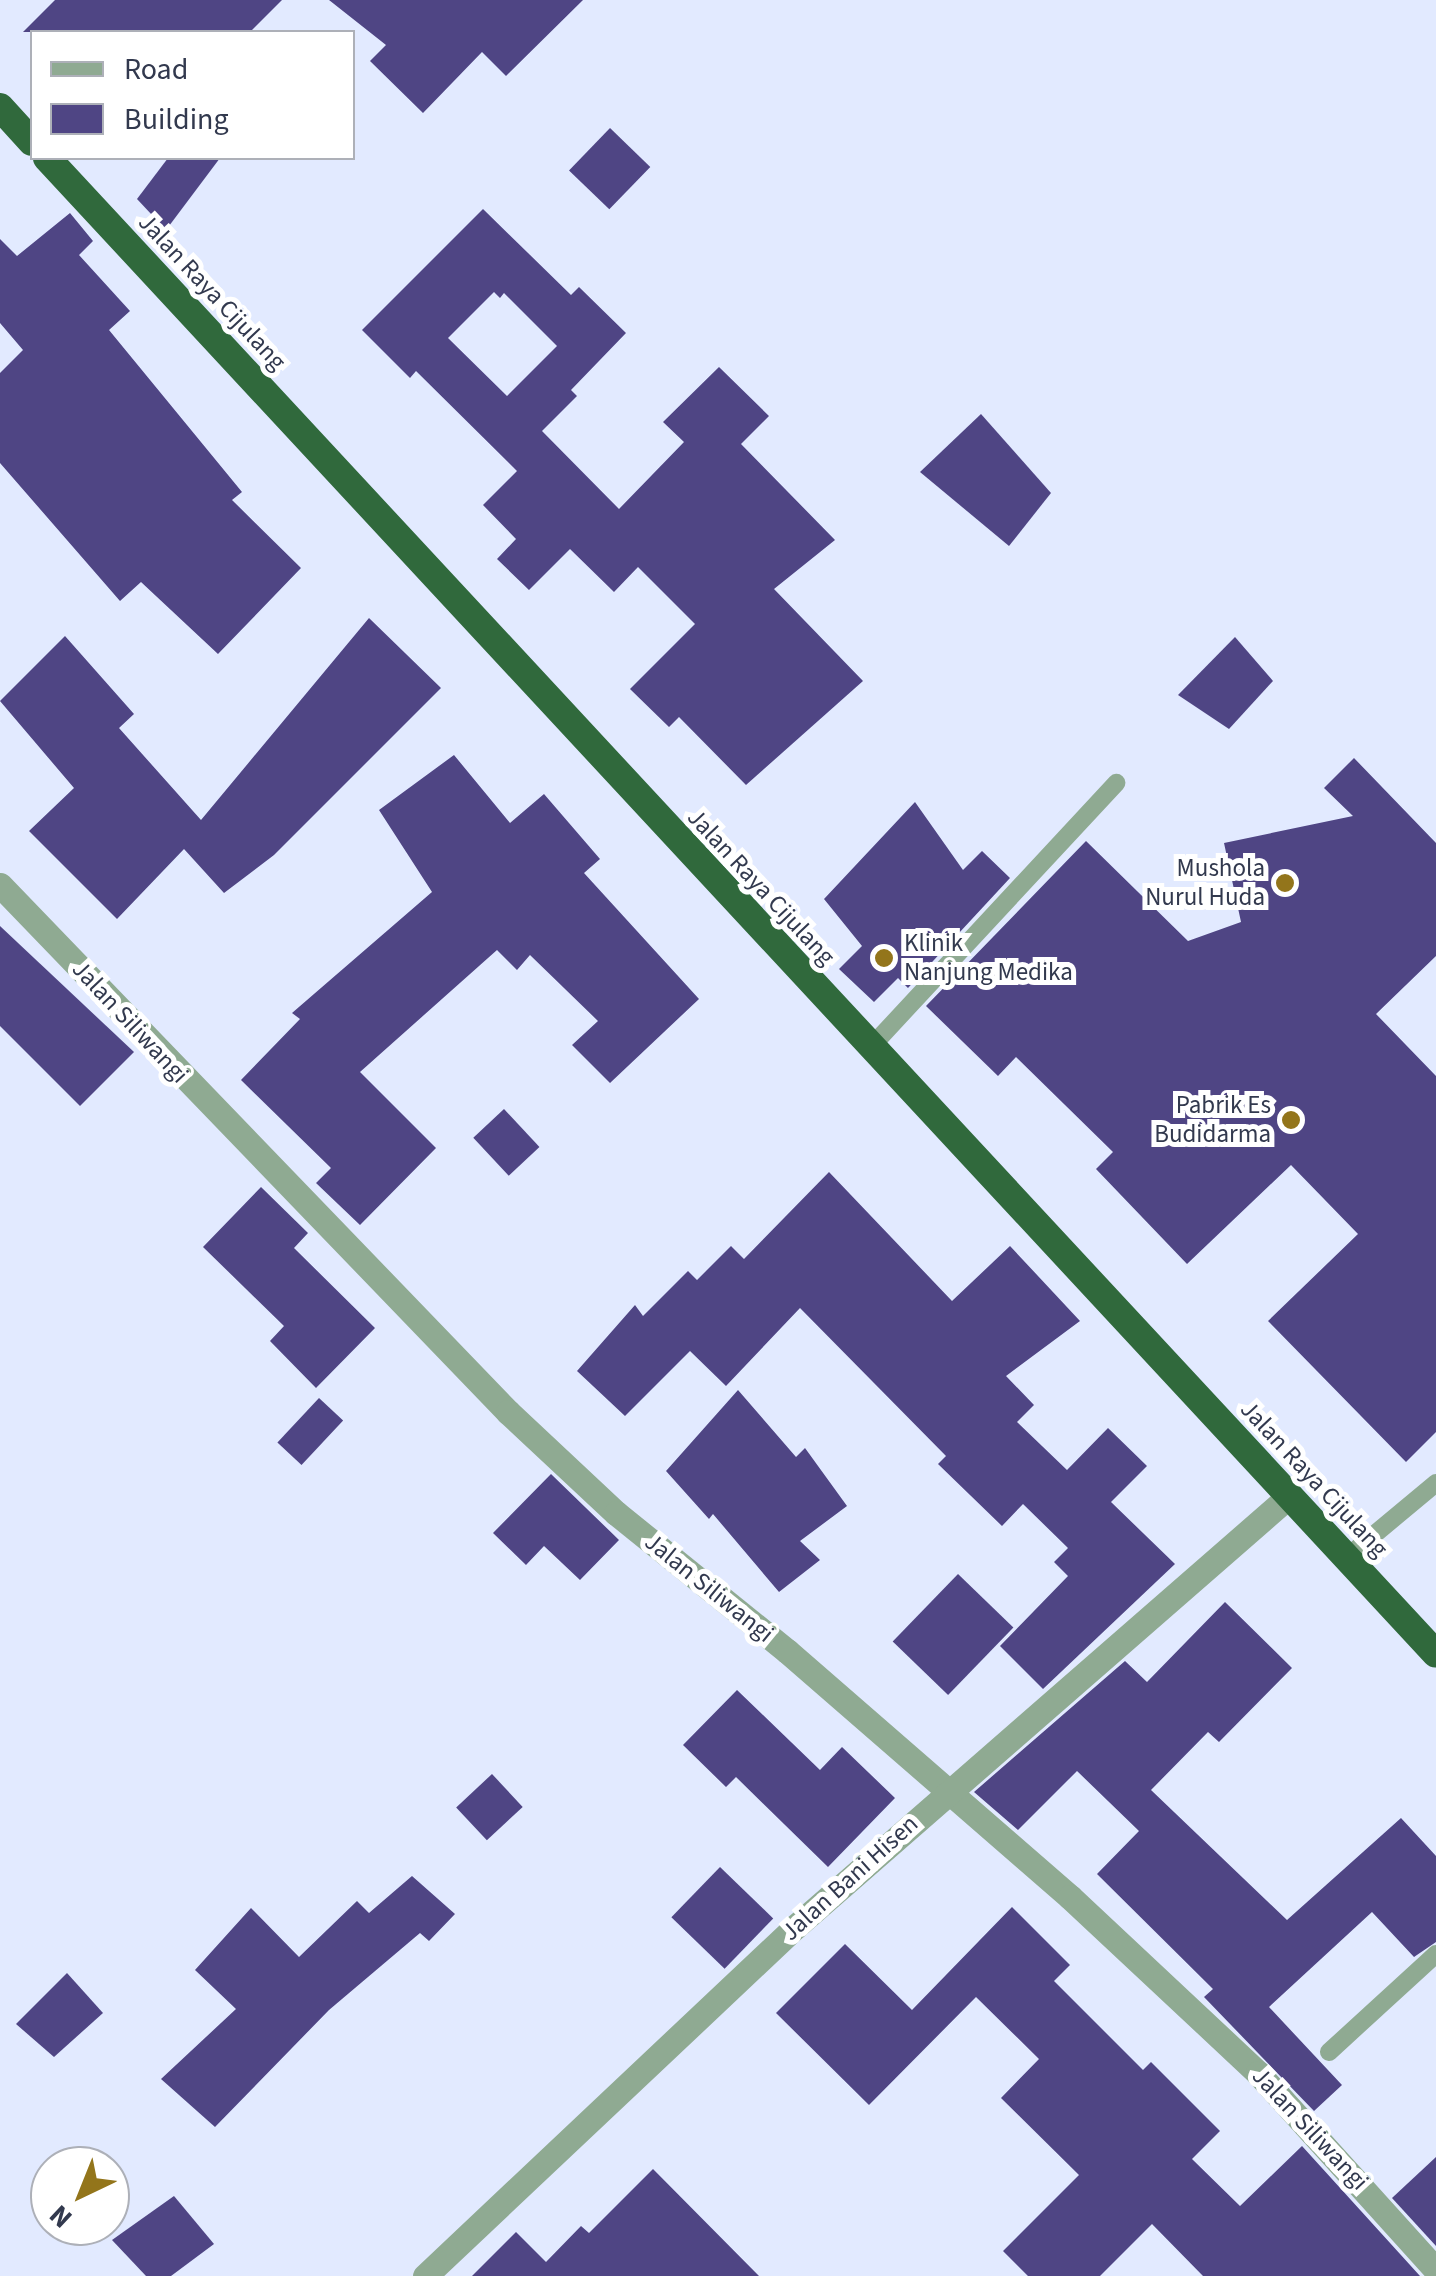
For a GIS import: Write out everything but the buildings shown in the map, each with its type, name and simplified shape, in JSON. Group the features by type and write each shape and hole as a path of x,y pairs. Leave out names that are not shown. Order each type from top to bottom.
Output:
{"highway":[{"path":"0,107 30,140"},
{"name":"Jalan Raya Cijulang","path":"49,160 1436,1654"}],"street":[{"name":"Jalan Siliwangi","path":"0,884 508,1412 944,1794 1070,1897 1258,2073 1436,2270"},
{"name":"Jalan Bani Hisen","path":"425,2276 590,2114 944,1794 1289,1496"}],"lane":[{"path":"870,1048 1116,783"},
{"path":"1346,1558 1436,1483"},
{"path":"1329,2052 1436,1954"}],"place":[{"name":"Mushola Nurul Huda","path":"1285,883"},
{"name":"Klinik Nanjung Medika","path":"884,958"},
{"name":"Pabrik Es Budidarma","path":"1291,1120"}]}
